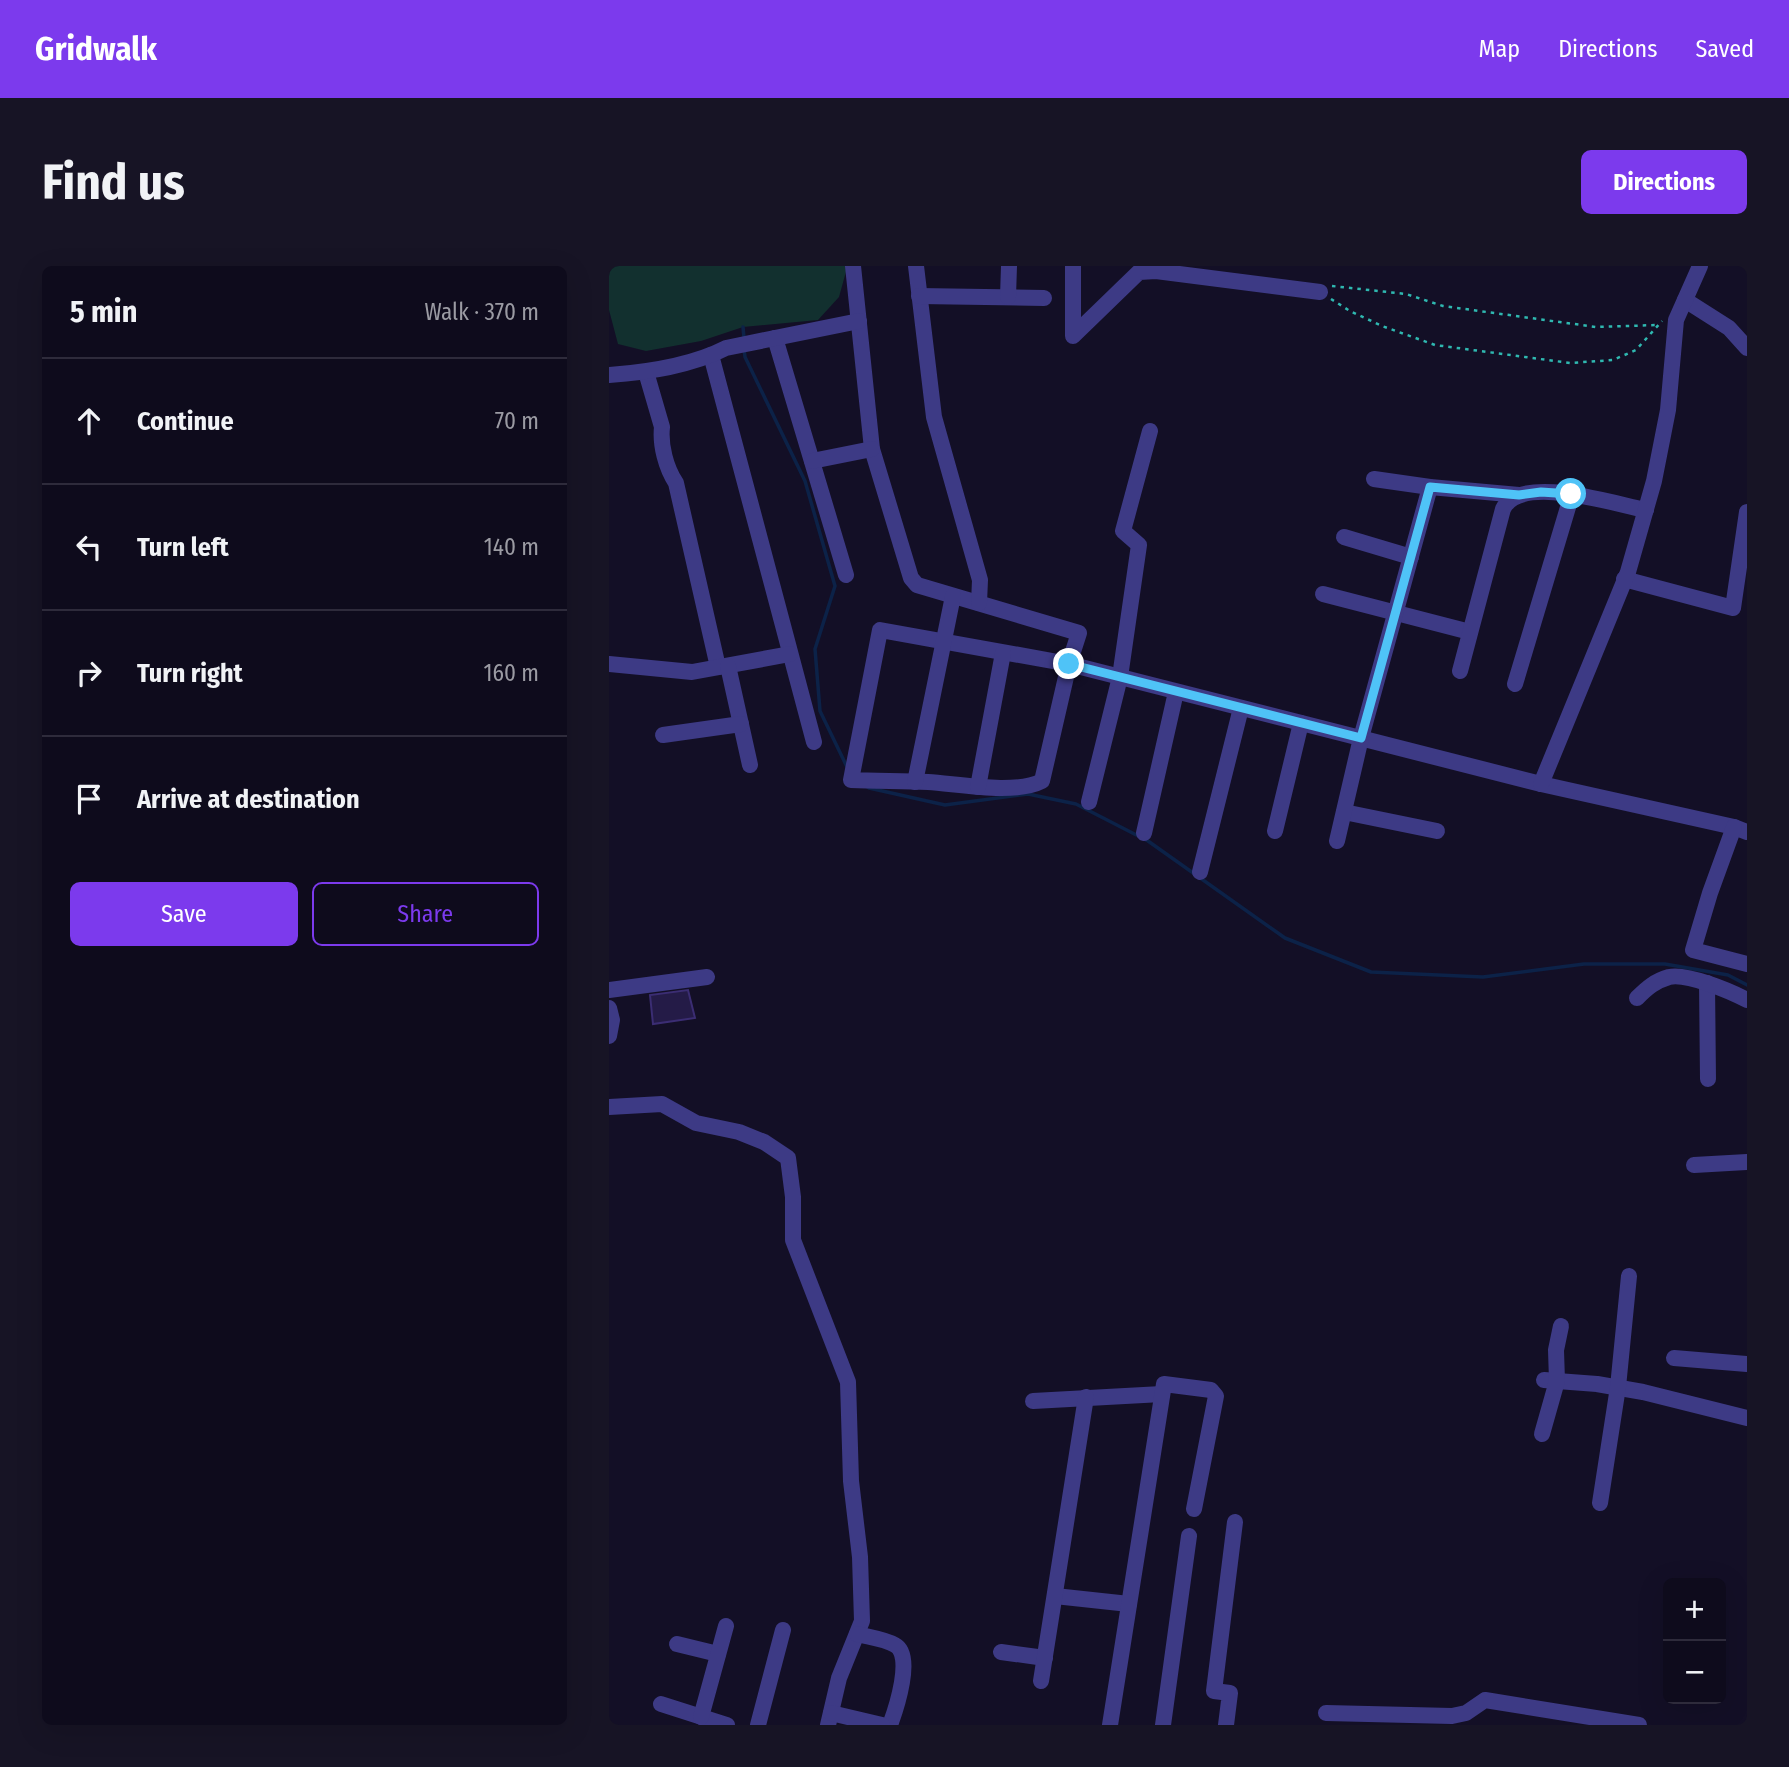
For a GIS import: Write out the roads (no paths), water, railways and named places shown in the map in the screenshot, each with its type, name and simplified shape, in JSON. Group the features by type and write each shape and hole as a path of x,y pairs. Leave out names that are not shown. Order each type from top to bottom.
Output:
{"street":[{"path":"853,266 872,449 911,578 917,585 1079,633 1069,664 1042,781 1033,786 978,787 851,780 880,631 1069,664 1541,784 1741,830 1710,893 1693,950 1747,964"},
{"path":"916,266 934,417 980,580 979,603"},
{"path":"1008,297 1009,266"},
{"path":"1073,266 1073,336 1139,272 1156,271 1320,292"},
{"path":"1541,784 1628,572 1646,510 1668,410 1676,320 1700,266"},
{"path":"919,296 1044,298"},
{"path":"1685,300 1729,328 1747,348"},
{"path":"609,374 646,372 711,355 726,348 859,321"},
{"path":"775,338 846,575"},
{"path":"711,355 814,742"},
{"path":"646,372 662,428 661,436 670,474 676,483 750,765"},
{"path":"1089,802 1120,677 1139,545 1123,531 1150,431"},
{"path":"811,461 872,449"},
{"path":"1374,479 1519,495 1541,492 1571,494 1646,510"},
{"path":"1337,841 1361,738 1430,487"},
{"path":"1515,684 1571,494"},
{"path":"1460,671 1503,509 1507,500 1519,495"},
{"path":"1624,579 1733,608 1747,512"},
{"path":"1344,537 1411,557"},
{"path":"1323,594 1470,632"},
{"path":"915,782 953,596"},
{"path":"978,787 1003,653"},
{"path":"609,664 692,672 790,654"},
{"path":"1144,833 1176,692"},
{"path":"1201,872 1241,708"},
{"path":"1275,831 1301,723"},
{"path":"663,736 741,724"},
{"path":"1344,812 1437,831"},
{"path":"1637,998 1650,984 1672,976 1707,983 1747,1000"},
{"path":"609,990 707,977"},
{"path":"1707,983 1709,1079"},
{"path":"609,1008 612,1020 609,1036"},
{"path":"609,1107 663,1104 697,1123 739,1132 764,1142 788,1158 793,1197 793,1240 848,1382 851,1480 860,1557 862,1621 839,1678 829,1719 882,1725"},
{"path":"1694,1165 1747,1163"},
{"path":"1600,1503 1618,1387 1629,1276"},
{"path":"1542,1434 1561,1326"},
{"path":"1674,1358 1747,1364"},
{"path":"1551,1380 1618,1387 1747,1418"},
{"path":"1110,1725 1164,1384 1211,1390 1216,1396 1216,1407 1194,1509"},
{"path":"1033,1401 1161,1394"},
{"path":"1041,1681 1086,1397"},
{"path":"1226,1725 1230,1692 1215,1691 1235,1522"},
{"path":"1163,1725 1189,1536"},
{"path":"1055,1596 1129,1604"},
{"path":"701,1717 726,1626"},
{"path":"758,1725 783,1630"},
{"path":"857,1634 896,1645 902,1653 899,1700 890,1725"},
{"path":"677,1644 718,1654"},
{"path":"1001,1652 1045,1658"},
{"path":"1326,1713 1452,1716 1467,1713 1485,1700 1639,1725"},
{"path":"661,1704 727,1725"}],"waterway":[{"path":"743,327 744,338"},
{"path":"744,349 745,357 805,481 835,586 815,649 820,711 848,769"},
{"path":"866,786 945,805 1028,794 1076,804 1148,841 1285,938 1371,972 1483,977 1584,964 1665,964 1728,975 1747,985"}]}
